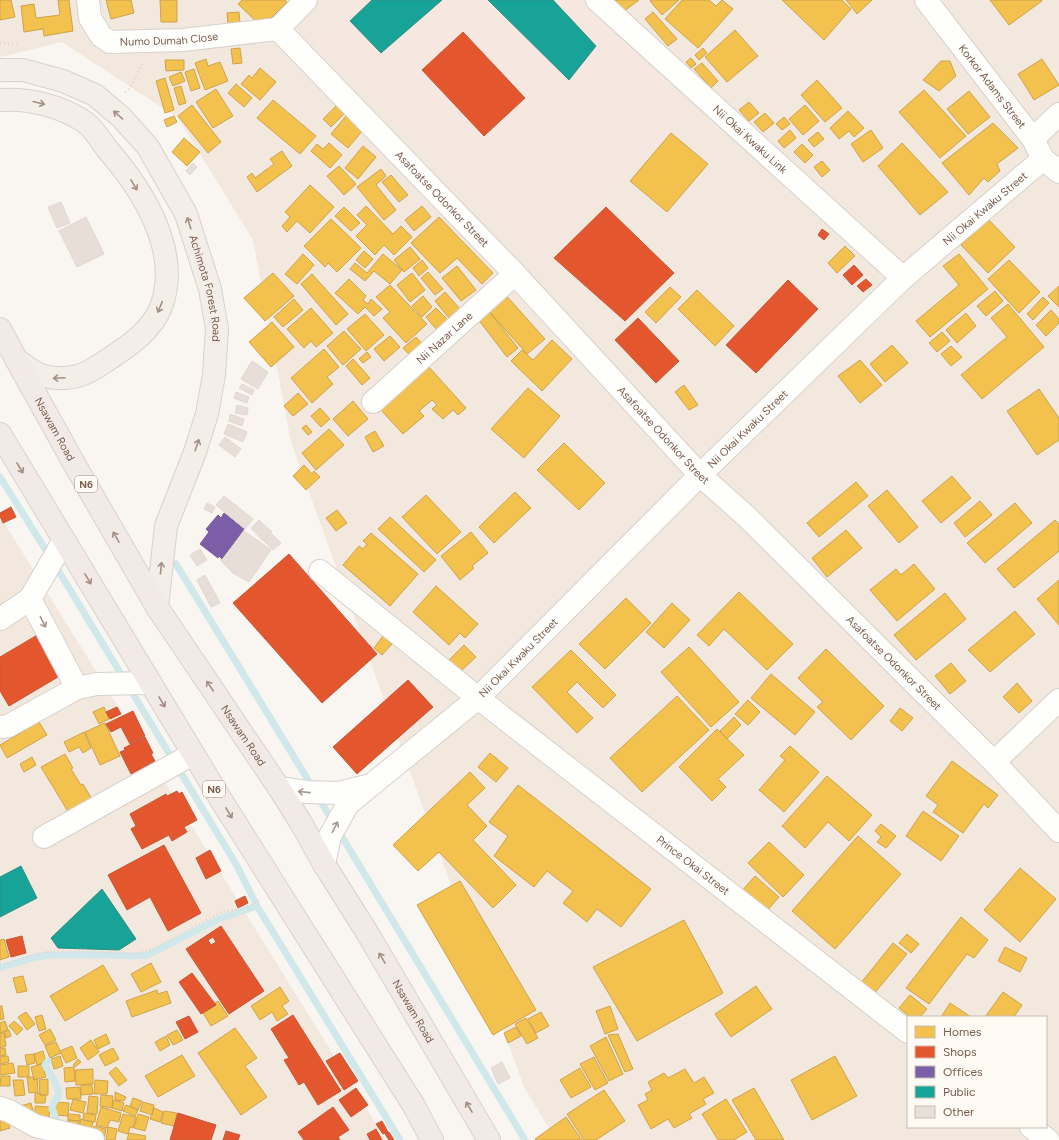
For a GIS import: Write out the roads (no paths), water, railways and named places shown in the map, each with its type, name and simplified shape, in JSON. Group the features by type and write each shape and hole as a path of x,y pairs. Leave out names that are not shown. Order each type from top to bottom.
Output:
{"highway":[{"name":"Nsawam Road","path":"0,329 80,474 157,607 279,788 368,934 489,1140"},
{"name":"N6","path":"0,434 193,754 414,1106 432,1140"}],"main road":[{"name":"Achimota Forest Road","path":"0,70 23,70 63,81 95,96 122,117 148,147 186,214 210,289 216,329 214,375 205,422 166,526 157,607"},
{"path":"0,100 16,99 40,103 70,114 87,124 125,169 144,200 155,222 164,250 167,272 166,289 161,308 151,325 130,345 87,373 76,377 53,379 40,375 16,359"}],"street":[{"name":"Numo Dumah Close","path":"88,0 90,18 101,36 110,42 183,40 278,29"},
{"path":"278,29 306,0"},
{"name":"Nii Okai Kwaku Link","path":"597,0 903,278"},
{"name":"Korkor Adams Street","path":"926,0 1033,139 1051,166"},
{"name":"Asafoatse Odonkor Street","path":"278,29 515,274 700,475 747,517 994,762 1059,831"},
{"path":"1033,139 1059,114"},
{"name":"Nii Okai Kwaku Street","path":"324,864 330,836 348,804 478,698 700,475 903,278 1051,166"},
{"name":"Nii Nazar Lane","path":"373,402 515,274"},
{"path":"0,619 30,599 64,540"},
{"name":"Prince Okai Street","path":"320,571 478,698 907,1031"},
{"path":"30,599 77,688"},
{"path":"0,727 8,726 77,688 97,684 150,683"},
{"path":"994,762 1059,700"},
{"path":"44,837 193,754"},
{"name":"Nii Okai Kwaku Street","path":"279,788 307,792 338,793 370,785"},
{"path":"0,1108 9,1111 39,1133 93,1140"},
{"path":"1032,1128 1048,1140"}],"waterway":[{"path":"0,477 236,864 257,906 400,1140"},
{"path":"176,564 313,788"},
{"path":"318,797 525,1140"},
{"path":"0,968 32,958 48,955 148,955 219,919 257,906"},
{"path":"48,1061 45,1065 55,1083 59,1095 53,1104 52,1109 59,1127"}]}
